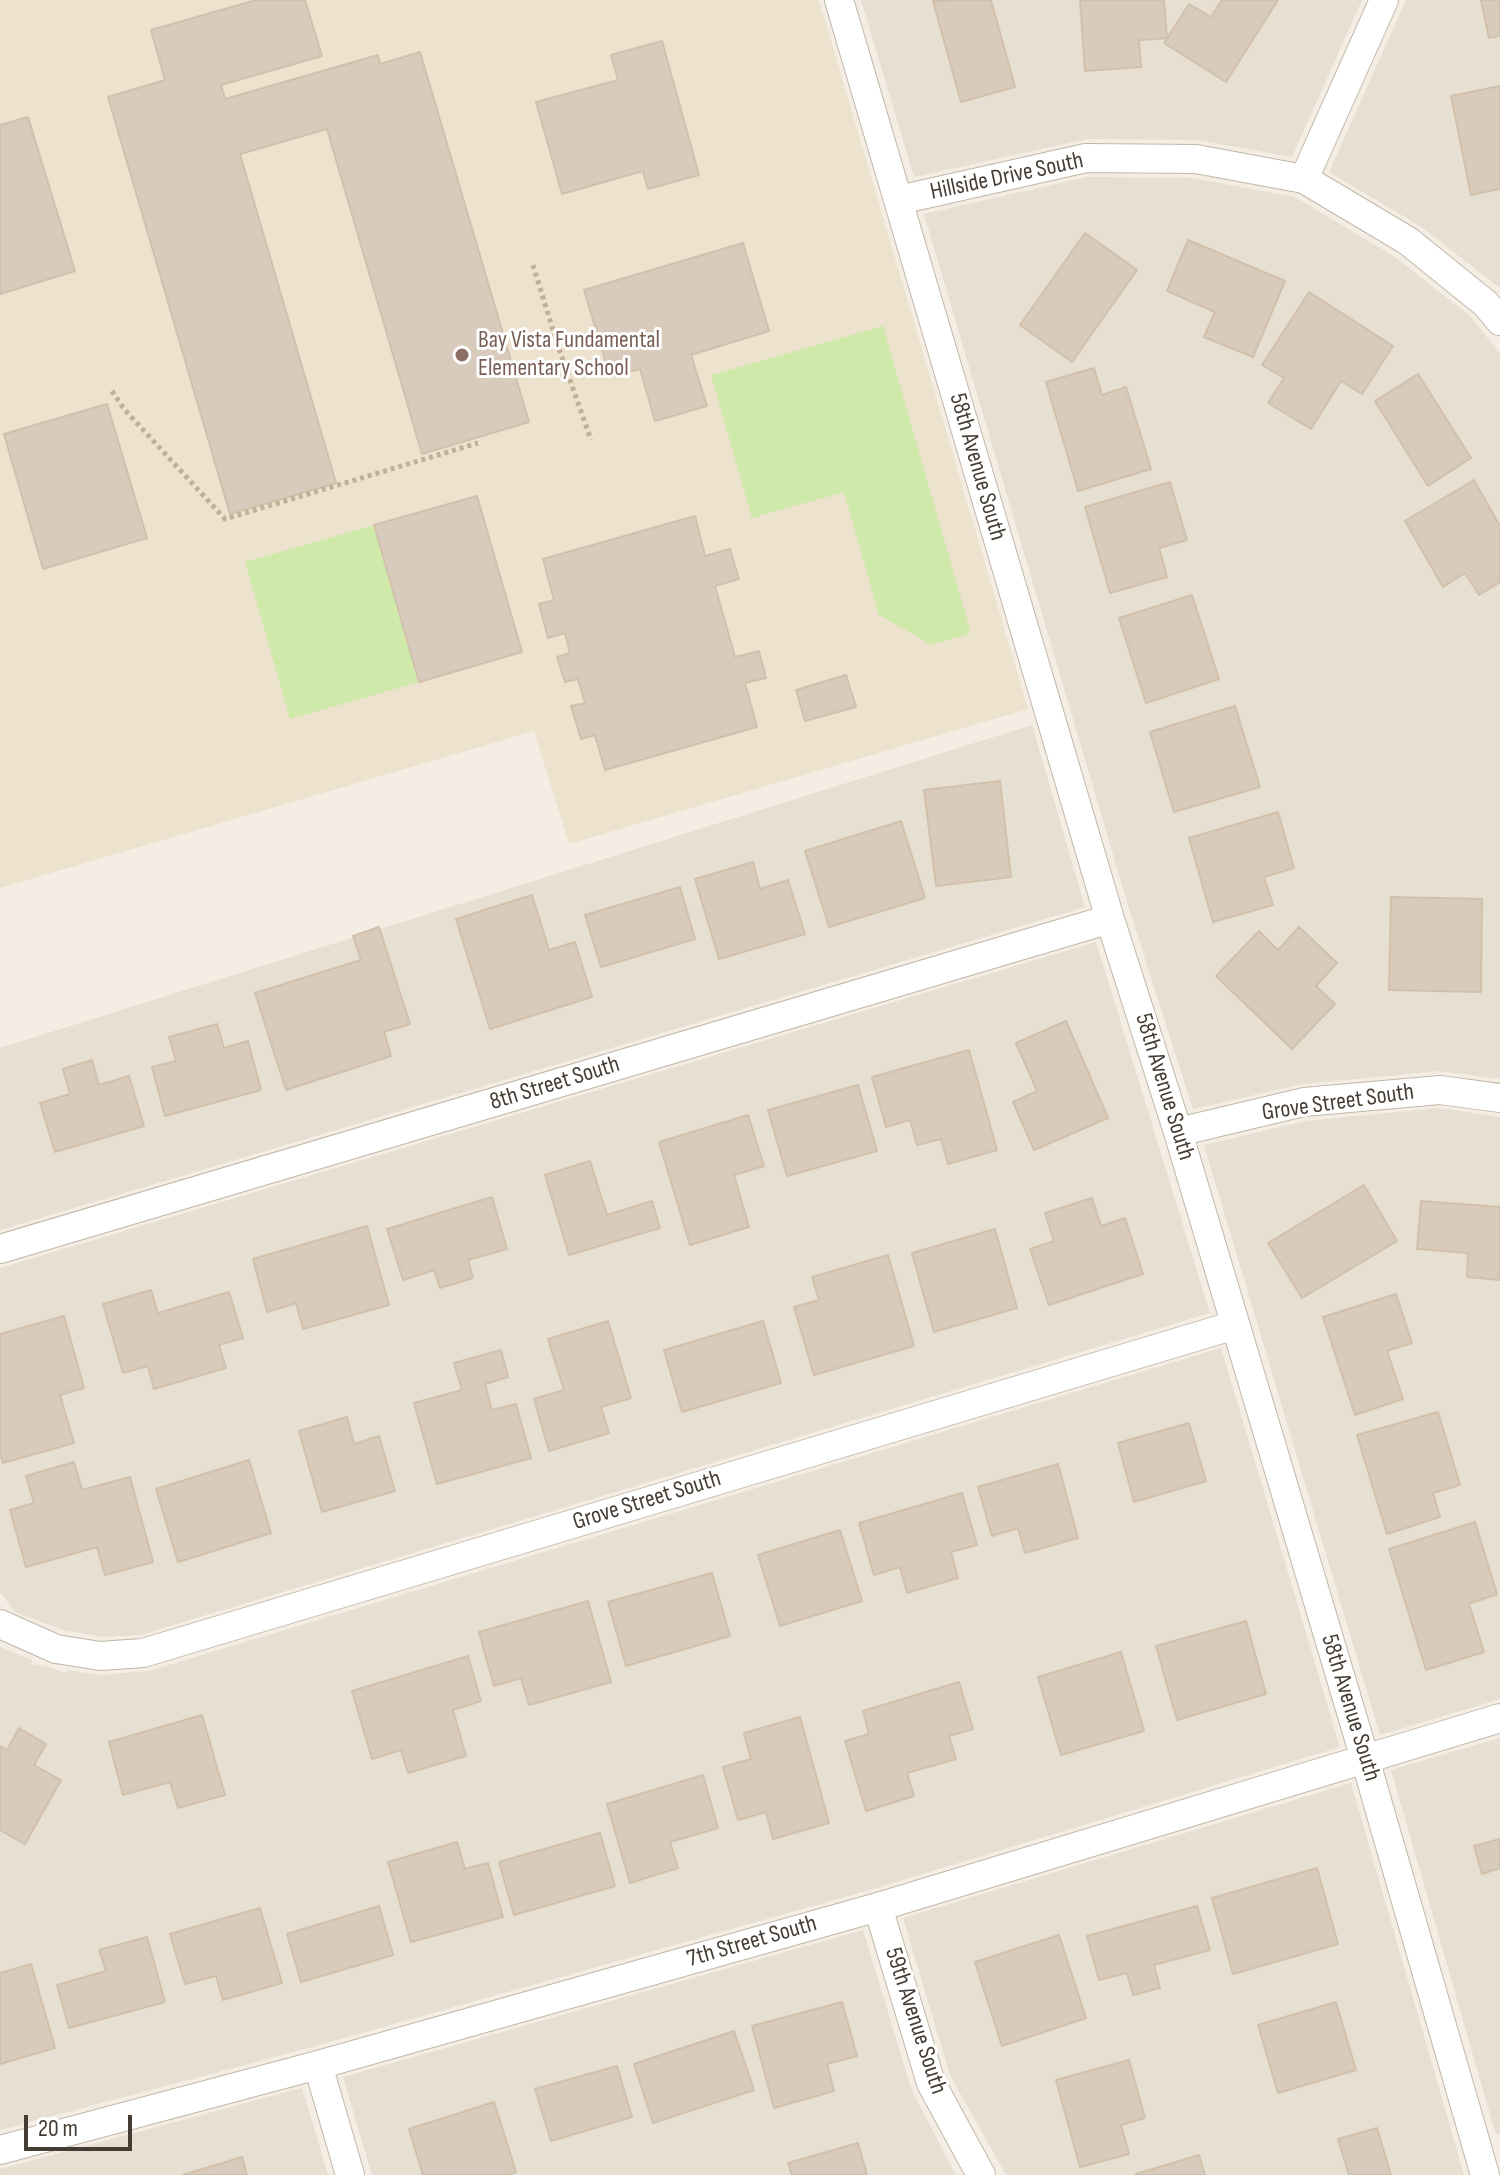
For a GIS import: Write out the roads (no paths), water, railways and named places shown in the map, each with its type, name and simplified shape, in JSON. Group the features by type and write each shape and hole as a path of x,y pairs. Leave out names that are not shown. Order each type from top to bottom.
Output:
{"street":[{"name":"58th Avenue South","path":"839,0 1110,919 1178,1132 1488,2162"},
{"path":"1304,179 1384,0"},
{"name":"Hillside Drive South","path":"899,200 1086,158 1196,159 1304,179 1408,241 1486,304 1500,321"},
{"name":"8th Street South","path":"0,1249 1110,919"},
{"name":"Grove Street South","path":"1178,1132 1304,1102 1440,1090 1500,1098"},
{"name":"Grove Street South","path":"0,1624 56,1649 100,1656 143,1653 1235,1325"},
{"name":"7th Street South","path":"0,2150 318,2065 878,1907 1500,1718"},
{"name":"59th Avenue South","path":"878,1907 931,2083 981,2175"},
{"path":"318,2065 350,2175"}],"place":[{"name":"Bay Vista Fundamental Elementary School","path":"462,355"}]}
